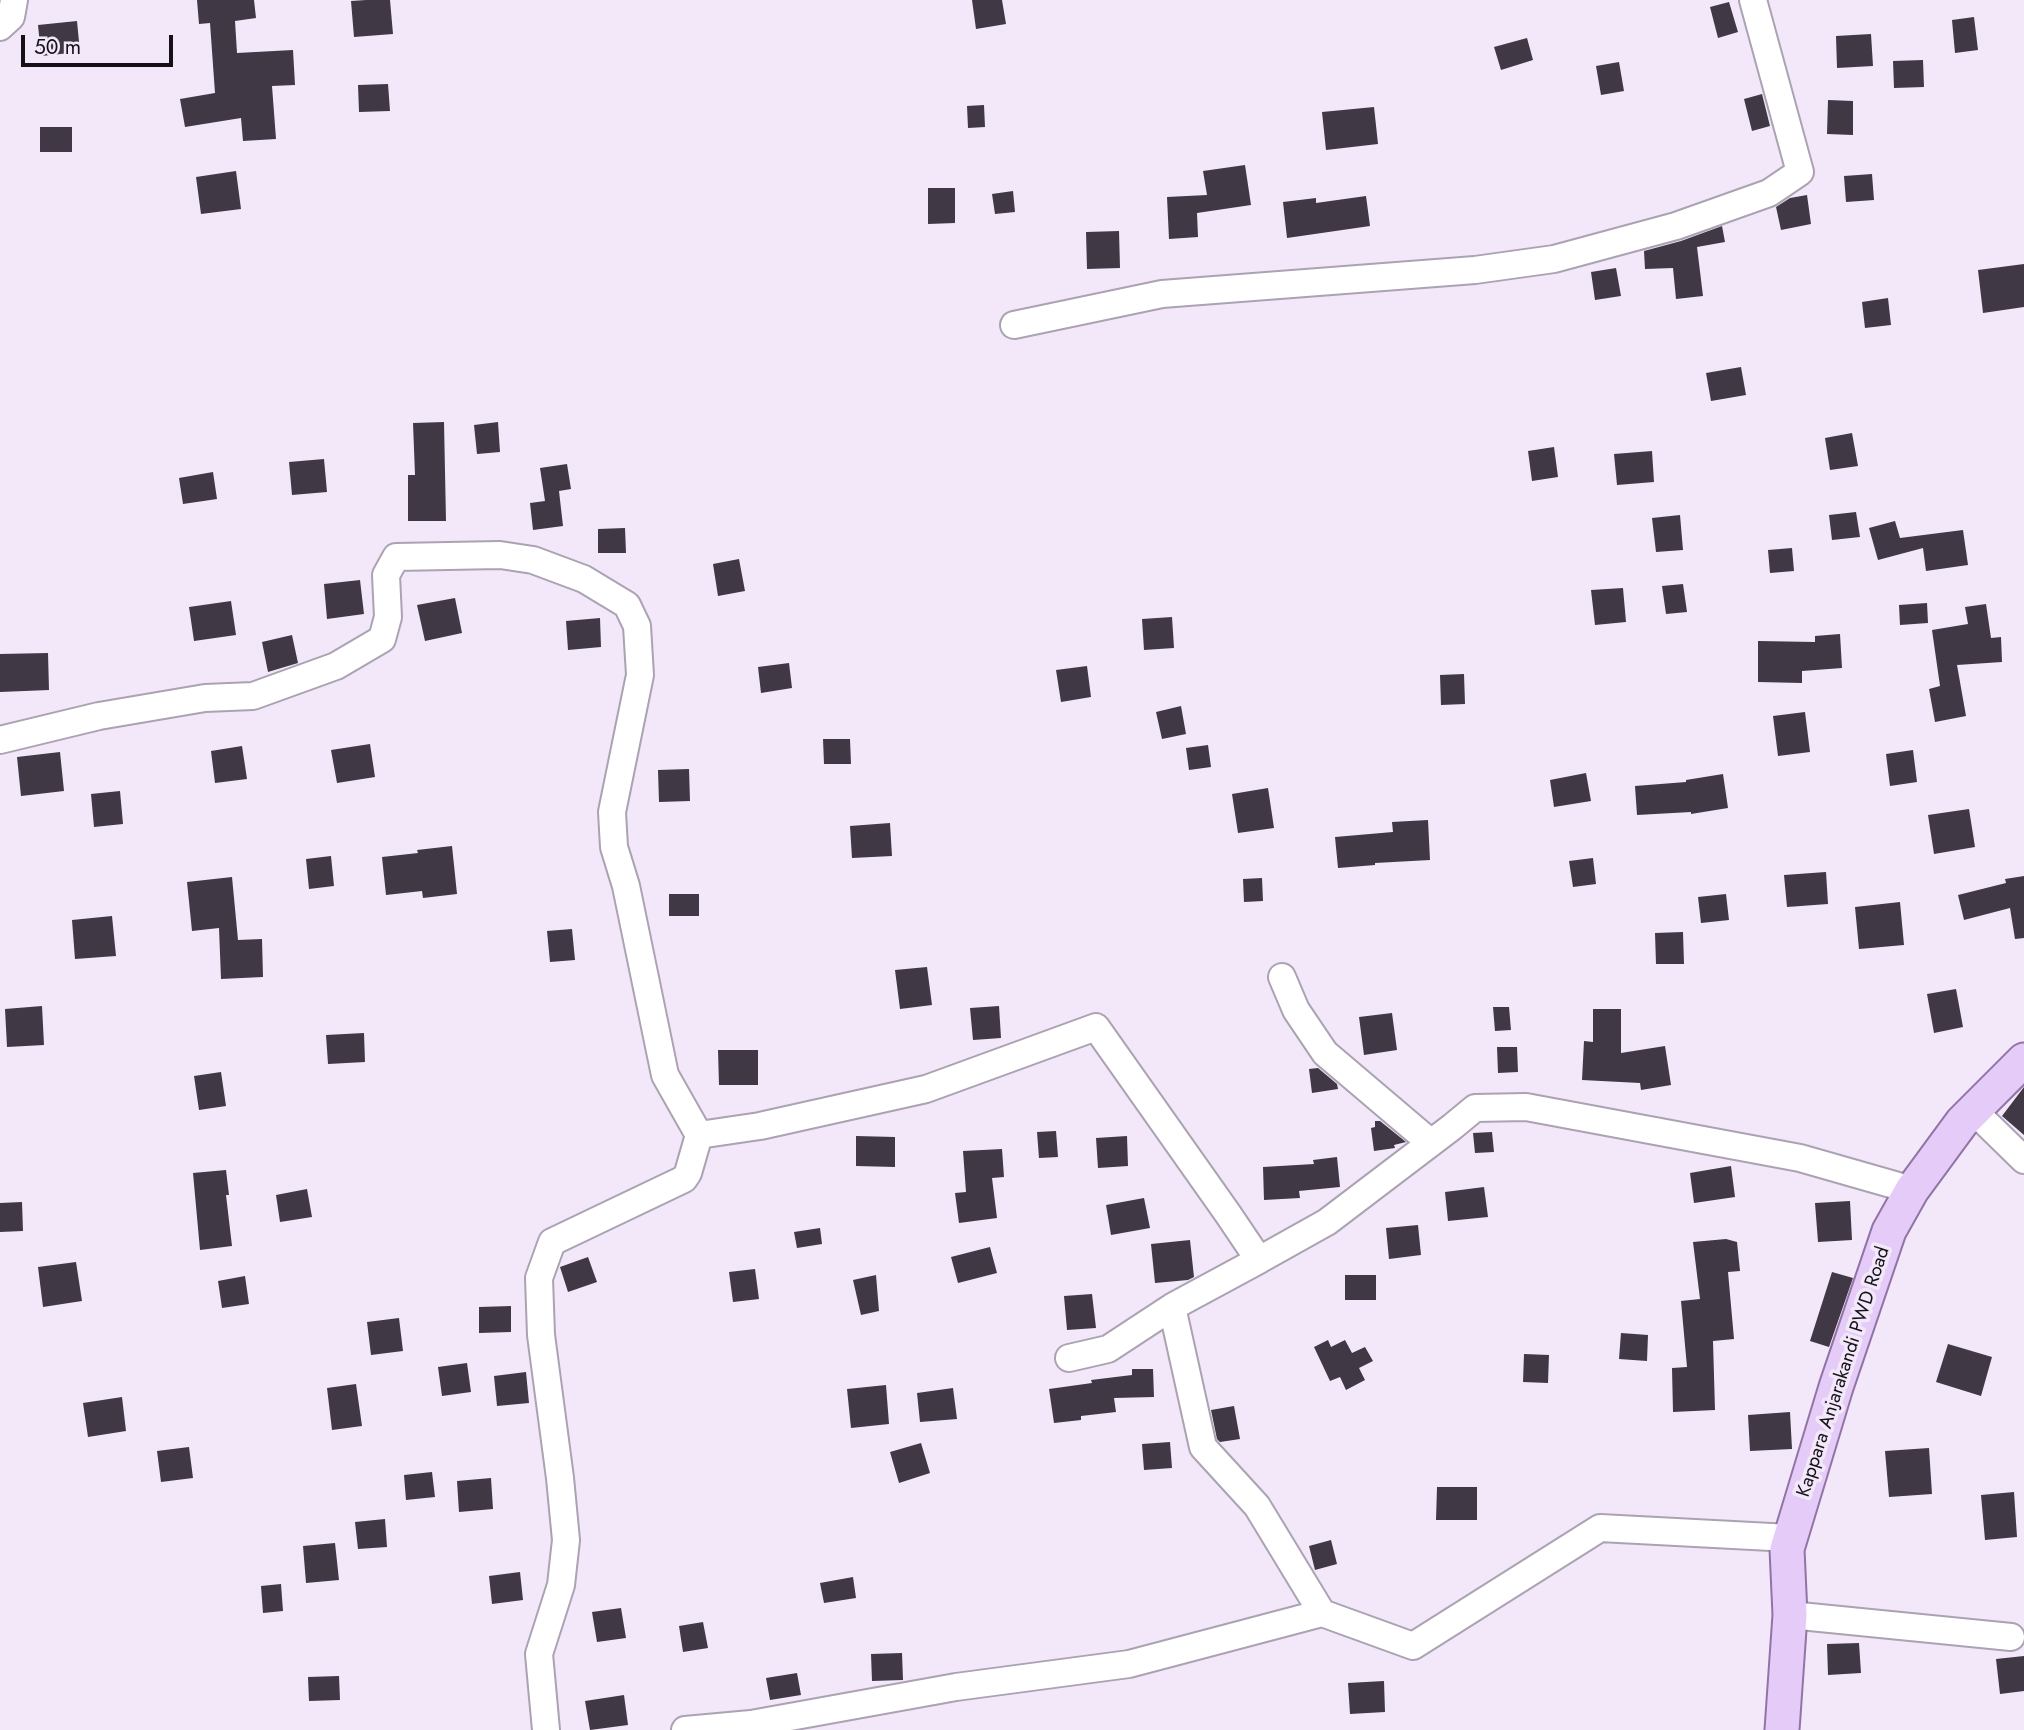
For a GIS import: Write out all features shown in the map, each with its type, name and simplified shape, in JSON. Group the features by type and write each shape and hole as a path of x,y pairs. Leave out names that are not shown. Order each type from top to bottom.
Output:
{"main road":[{"name":"Kappara Anjarakandi PWD Road","path":"1782,1730 1790,1615 1787,1549 1836,1387 1889,1231 1913,1190 1962,1122 2024,1060"}],"street":[{"path":"0,26 10,17 14,0"},
{"path":"1014,325 1162,294 1475,270 1554,259 1676,226 1769,193 1800,172 1752,0"},
{"path":"0,740 99,716 205,698 253,696 336,666 382,639 388,617 386,575 396,557 499,555 533,560 584,579 628,605 637,626 640,675 612,812 614,847 626,886 665,1075 699,1135 684,1179 552,1242 539,1278 541,1335 566,1540 561,1585 539,1654 546,1730"},
{"path":"1282,977 1296,1010 1325,1053 1431,1143"},
{"path":"699,1135 760,1126 926,1089 1096,1027 1259,1260"},
{"path":"1069,1358 1108,1349 1172,1307 1327,1222 1475,1108 1526,1107 1800,1158 1913,1190"},
{"path":"1971,1114 1980,1117 2024,1160"},
{"path":"1172,1307 1203,1447 1257,1506 1322,1613"},
{"path":"685,1730 752,1727 956,1687 1129,1664 1322,1613 1413,1646 1601,1528 1790,1538"},
{"path":"1790,1615 2011,1637"}],"building":[{"path":"197,0 254,0 256,18 235,21 237,53 293,50 295,85 272,86 276,139 243,141 241,118 185,127 180,99 215,93 210,23 199,24"},
{"path":"390,0 393,34 354,37 351,1"},
{"path":"972,0 1002,0 1006,24 976,29"},
{"path":"1729,2 1738,32 1718,38 1710,7"},
{"path":"1974,17 1978,50 1955,53 1952,20"},
{"path":"77,21 80,52 41,56 38,25"},
{"path":"1871,34 1873,66 1837,68 1836,36"},
{"path":"1527,38 1533,60 1501,70 1494,47"},
{"path":"1923,60 1924,87 1894,88 1893,61"},
{"path":"1619,62 1624,91 1601,95 1596,66"},
{"path":"388,84 390,111 359,112 358,85"},
{"path":"1762,94 1770,126 1752,131 1744,99"},
{"path":"1828,100 1853,101 1853,135 1827,134"},
{"path":"984,105 985,127 968,128 967,106"},
{"path":"1374,107 1378,144 1326,150 1322,112"},
{"path":"40,127 72,127 72,152 40,152"},
{"path":"1245,165 1251,205 1197,213 1198,237 1169,239 1167,197 1207,195 1203,171"},
{"path":"236,171 241,209 201,214 196,177"},
{"path":"1872,174 1874,200 1846,202 1844,176"},
{"path":"928,188 955,188 955,223 928,224"},
{"path":"1013,191 1015,212 995,214 992,194"},
{"path":"1807,195 1811,224 1781,230 1776,207 1790,198"},
{"path":"1366,196 1370,226 1287,238 1283,202 1316,198 1316,203"},
{"path":"1722,226 1725,242 1697,247 1703,296 1676,299 1673,268 1645,269 1644,251"},
{"path":"1119,231 1120,268 1087,269 1086,232"},
{"path":"2024,264 2024,307 1983,313 1978,270"},
{"path":"1616,268 1621,296 1595,300 1591,272"},
{"path":"1888,298 1891,325 1865,328 1862,302"},
{"path":"1741,367 1746,395 1711,401 1706,373"},
{"path":"444,422 446,521 408,521 408,475 415,475 413,423"},
{"path":"498,422 500,452 477,454 474,425"},
{"path":"1852,433 1858,466 1830,470 1825,438"},
{"path":"1554,447 1558,477 1532,481 1528,451"},
{"path":"1652,451 1654,482 1617,485 1614,454"},
{"path":"324,459 327,492 292,495 289,462"},
{"path":"567,464 571,489 559,491 563,526 533,530 530,503 545,501 540,468"},
{"path":"213,472 217,499 183,504 179,478"},
{"path":"1856,512 1860,537 1832,540 1829,515"},
{"path":"1680,515 1683,550 1656,552 1652,518"},
{"path":"1895,521 1900,538 1963,530 1968,565 1926,571 1923,548 1878,560 1869,528"},
{"path":"625,528 626,553 598,553 598,529"},
{"path":"1792,548 1794,571 1770,573 1768,550"},
{"path":"739,559 745,591 718,596 713,564"},
{"path":"360,580 364,614 327,619 324,584"},
{"path":"1683,584 1687,612 1666,614 1662,586"},
{"path":"1623,588 1626,622 1595,625 1591,590"},
{"path":"455,598 462,633 425,641 417,605"},
{"path":"231,601 236,635 194,641 189,607"},
{"path":"1927,603 1928,623 1900,625 1899,605"},
{"path":"1986,604 1991,638 2001,637 2002,662 1957,665 1966,716 1935,722 1929,689 1940,686 1932,630 1968,624 1965,607"},
{"path":"1172,617 1174,648 1144,650 1142,619"},
{"path":"600,618 601,647 568,650 566,621"},
{"path":"1840,634 1842,668 1802,671 1802,683 1758,682 1758,641 1815,642 1815,636"},
{"path":"292,635 298,663 268,672 262,642"},
{"path":"48,653 49,690 0,692 0,654"},
{"path":"789,663 792,688 761,693 758,667"},
{"path":"1087,666 1091,697 1061,702 1056,670"},
{"path":"1464,674 1465,704 1441,705 1440,675"},
{"path":"1181,706 1186,734 1162,739 1156,712"},
{"path":"1805,712 1810,752 1778,756 1773,716"},
{"path":"823,739 850,739 851,764 824,764"},
{"path":"370,744 375,777 337,783 331,750"},
{"path":"1208,745 1211,767 1189,770 1186,748"},
{"path":"242,746 247,779 215,783 211,751"},
{"path":"1913,750 1917,782 1890,786 1886,754"},
{"path":"60,752 64,791 21,796 17,757"},
{"path":"689,769 690,801 659,802 658,770"},
{"path":"1586,773 1591,801 1554,807 1550,780"},
{"path":"1723,774 1728,808 1691,814 1637,815 1635,786 1686,782"},
{"path":"1268,788 1274,828 1238,833 1232,794"},
{"path":"120,791 123,824 94,827 91,794"},
{"path":"1969,809 1975,847 1934,854 1928,815"},
{"path":"1428,820 1430,860 1338,868 1335,837 1393,832 1392,822"},
{"path":"890,823 892,856 852,858 850,826"},
{"path":"452,846 457,894 423,898 422,891 386,895 382,857"},
{"path":"331,856 334,886 309,889 306,859"},
{"path":"1593,858 1596,884 1573,887 1569,861"},
{"path":"1826,872 1828,904 1787,907 1784,875"},
{"path":"2024,876 2024,938 2015,939 2010,908 1964,920 1958,895 2006,883 2005,879"},
{"path":"232,877 238,940 262,939 263,977 221,979 219,928 192,931 187,882"},
{"path":"1262,878 1263,901 1244,902 1243,879"},
{"path":"669,894 699,894 699,916 669,916"},
{"path":"1726,894 1729,920 1701,923 1698,897"},
{"path":"1900,902 1904,945 1859,949 1855,907"},
{"path":"112,916 116,956 75,959 72,920"},
{"path":"572,929 575,960 550,962 547,931"},
{"path":"1683,932 1684,964 1656,964 1655,933"},
{"path":"927,967 932,1005 900,1009 895,970"},
{"path":"1956,989 1963,1027 1934,1033 1927,994"},
{"path":"42,1006 44,1045 7,1047 5,1009"},
{"path":"999,1006 1001,1038 973,1040 970,1008"},
{"path":"1493,1007 1509,1007 1511,1030 1495,1031"},
{"path":"1593,1009 1621,1009 1621,1053 1665,1046 1671,1085 1641,1090 1640,1083 1582,1080 1584,1041 1593,1042"},
{"path":"1392,1013 1397,1050 1364,1055 1359,1017"},
{"path":"364,1033 365,1062 328,1064 326,1035"},
{"path":"1497,1047 1517,1047 1518,1072 1498,1073"},
{"path":"718,1050 758,1050 758,1085 719,1085"},
{"path":"1318,1068 1337,1084 1338,1089 1312,1093 1309,1069"},
{"path":"221,1072 226,1106 199,1110 194,1076"},
{"path":"2024,1087 2024,1135 2002,1116"},
{"path":"1375,1121 1380,1121 1406,1142 1394,1145 1395,1148 1374,1151 1371,1128 1375,1127"},
{"path":"1056,1131 1058,1157 1039,1158 1037,1132"},
{"path":"1492,1132 1494,1152 1475,1153 1473,1133"},
{"path":"856,1136 895,1137 895,1167 856,1166"},
{"path":"1127,1136 1128,1166 1098,1168 1096,1138"},
{"path":"1002,1149 1004,1177 992,1178 997,1218 959,1223 955,1193 966,1192 963,1151"},
{"path":"1337,1157 1340,1187 1299,1191 1300,1198 1264,1200 1263,1167 1314,1164 1313,1160"},
{"path":"1731,1166 1735,1197 1694,1203 1690,1173"},
{"path":"226,1170 232,1246 200,1250 193,1173"},
{"path":"1484,1187 1488,1217 1448,1221 1445,1192"},
{"path":"307,1189 312,1217 280,1222 276,1195"},
{"path":"1144,1198 1150,1228 1111,1235 1106,1205"},
{"path":"1850,1201 1852,1240 1818,1242 1815,1203"},
{"path":"22,1202 23,1231 0,1232 0,1203"},
{"path":"1418,1225 1421,1255 1389,1259 1386,1228"},
{"path":"820,1228 822,1244 797,1248 794,1232"},
{"path":"1726,1239 1737,1242 1740,1271 1728,1272 1734,1339 1713,1341 1715,1410 1673,1412 1672,1368 1687,1367 1681,1301 1700,1299 1693,1242"},
{"path":"1190,1240 1194,1277 1155,1283 1151,1244"},
{"path":"990,1247 997,1273 958,1283 951,1257"},
{"path":"588,1257 597,1282 568,1292 560,1267"},
{"path":"76,1262 82,1301 43,1307 38,1267"},
{"path":"755,1269 759,1299 733,1302 729,1272"},
{"path":"1832,1272 1853,1278 1829,1347 1810,1341"},
{"path":"876,1275 879,1311 861,1315 853,1280"},
{"path":"1345,1275 1376,1275 1376,1300 1345,1300"},
{"path":"245,1276 249,1304 222,1308 218,1281"},
{"path":"1092,1294 1096,1328 1067,1330 1064,1296"},
{"path":"511,1306 511,1332 479,1333 479,1307"},
{"path":"399,1318 403,1351 371,1355 367,1322"},
{"path":"1621,1333 1648,1335 1647,1361 1619,1359"},
{"path":"1328,1340 1331,1347 1345,1340 1352,1353 1365,1347 1373,1361 1359,1368 1365,1380 1346,1390 1340,1377 1330,1381 1314,1347"},
{"path":"1948,1344 1992,1357 1981,1396 1936,1382"},
{"path":"1524,1354 1549,1355 1548,1383 1523,1382"},
{"path":"467,1363 471,1392 442,1396 438,1367"},
{"path":"1132,1369 1153,1369 1154,1397 1114,1398 1116,1412 1081,1416 1081,1420 1054,1423 1049,1389 1132,1375"},
{"path":"526,1372 529,1403 497,1406 494,1376"},
{"path":"356,1384 362,1426 332,1430 327,1388"},
{"path":"886,1385 889,1424 851,1428 847,1389"},
{"path":"953,1388 957,1419 920,1422 917,1393"},
{"path":"122,1397 126,1431 88,1437 83,1403"},
{"path":"1234,1406 1240,1439 1220,1442 1211,1410"},
{"path":"1790,1412 1792,1449 1750,1451 1748,1415"},
{"path":"1170,1442 1172,1468 1144,1470 1142,1444"},
{"path":"921,1443 930,1473 899,1483 890,1452"},
{"path":"189,1447 193,1478 161,1482 157,1451"},
{"path":"1929,1448 1932,1494 1889,1497 1885,1451"},
{"path":"432,1472 435,1497 406,1500 404,1475"},
{"path":"491,1478 493,1509 459,1512 457,1481"},
{"path":"1437,1487 1477,1487 1477,1520 1436,1520"},
{"path":"2014,1492 2017,1537 1985,1540 1981,1495"},
{"path":"385,1519 387,1547 358,1549 355,1522"},
{"path":"1331,1540 1337,1564 1315,1570 1309,1546"},
{"path":"335,1543 339,1580 306,1583 303,1546"},
{"path":"520,1572 523,1600 492,1604 489,1576"},
{"path":"853,1577 856,1598 824,1603 820,1583"},
{"path":"281,1584 283,1611 263,1613 261,1586"},
{"path":"621,1608 626,1638 597,1642 592,1612"},
{"path":"703,1622 708,1648 683,1652 679,1626"},
{"path":"1859,1643 1861,1673 1828,1675 1827,1644"},
{"path":"902,1653 903,1680 872,1681 871,1654"},
{"path":"2024,1656 2024,1691 2000,1694 1996,1659"},
{"path":"797,1673 801,1695 770,1700 766,1678"},
{"path":"339,1676 340,1700 309,1701 308,1677"},
{"path":"1384,1681 1385,1712 1350,1714 1348,1683"},
{"path":"624,1695 628,1725 590,1730 585,1701"}]}
